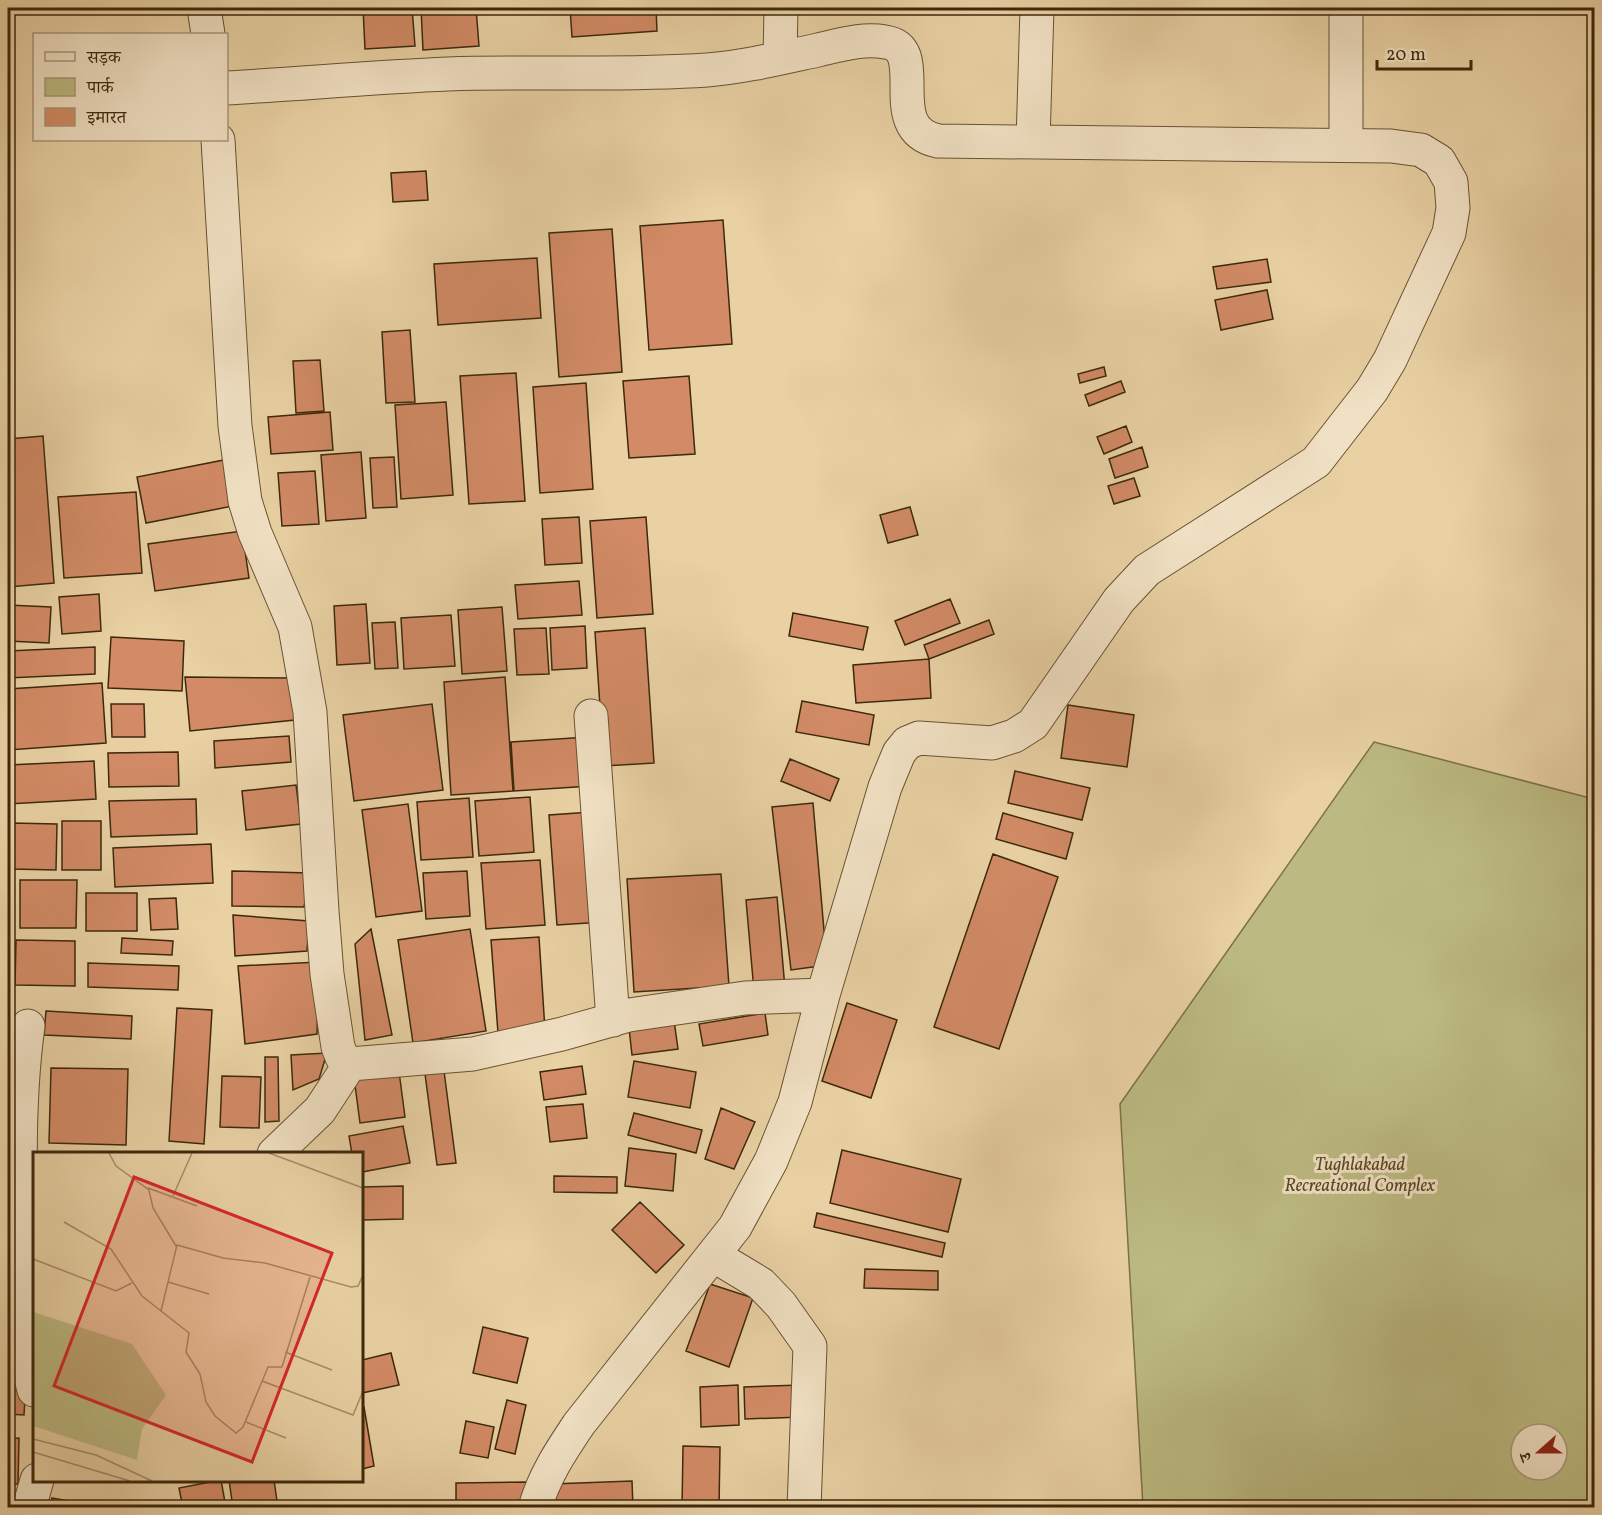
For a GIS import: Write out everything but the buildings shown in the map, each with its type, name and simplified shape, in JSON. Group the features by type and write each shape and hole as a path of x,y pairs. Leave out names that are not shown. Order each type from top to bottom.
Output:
{"street":[{"path":"204,8 208,33"},
{"path":"780,58 781,8"},
{"path":"1033,142 1037,8"},
{"path":"1346,8 1346,145"},
{"path":"228,88 449,74 685,71 735,68 857,42 887,42 899,49 907,63 908,114 915,131 924,138 938,141 1391,146 1421,150 1439,161 1451,182 1454,208 1449,232 1389,360 1372,390 1316,462 1147,570 1119,600 1032,724 1014,736 992,743 919,738 907,743 899,753 885,787 823,995 795,1102 771,1161 735,1227 579,1424 557,1457 540,1489 535,1508"},
{"path":"218,141 235,426 245,501 255,533 295,627 310,712 327,974 338,1047 342,1057 350,1064 473,1054 613,1020 745,998 823,995"},
{"path":"591,716 613,1020"},
{"path":"28,1026 22,1074 15,1208 27,1362 33,1386"},
{"path":"276,1152 320,1110 350,1064"},
{"path":"713,1255 761,1284 781,1305 810,1346 804,1508"},
{"path":"29,1508 36,1482"}],"green space":[{"name":"Tughlakabad Recreational Complex","path":"1374,742 1594,799 1594,1507 1143,1507 1120,1104"}]}
